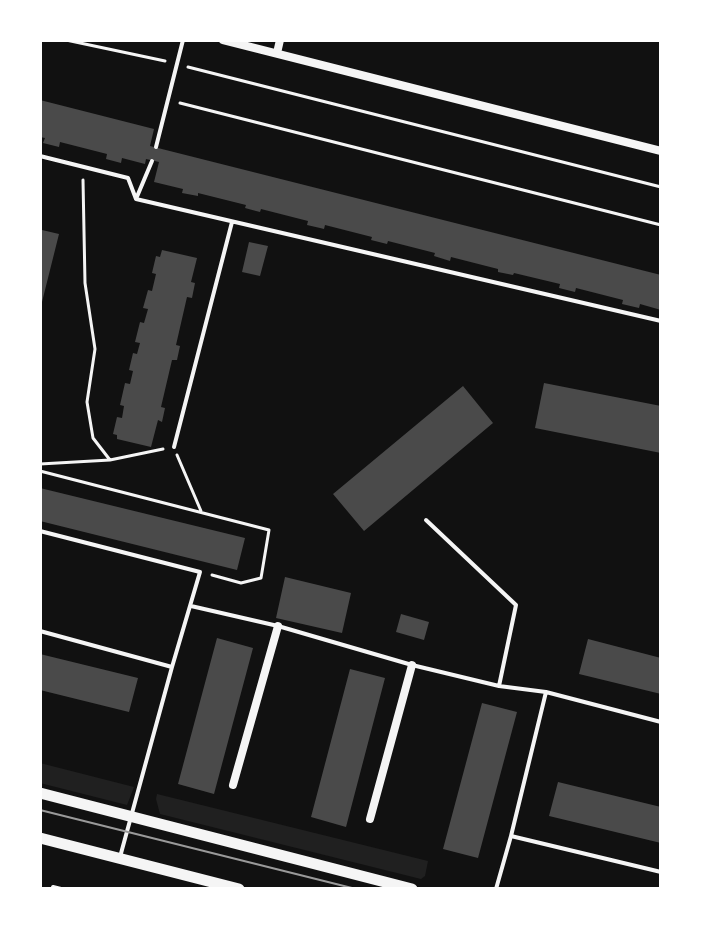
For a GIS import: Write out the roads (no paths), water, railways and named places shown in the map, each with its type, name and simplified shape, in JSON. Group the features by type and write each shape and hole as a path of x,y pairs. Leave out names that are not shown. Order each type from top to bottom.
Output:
{"main road":[{"path":"40,793 412,889"},
{"path":"40,838 239,889"}],"street":[{"path":"223,40 661,151"},
{"path":"277,53 280,40"},
{"path":"233,785 278,626"},
{"path":"370,819 412,665"}],"lane":[{"path":"156,147 183,40"},
{"path":"40,156 128,178 136,199"},
{"path":"136,199 152,161"},
{"path":"136,199 661,321"},
{"path":"174,447 232,222"},
{"path":"426,520 516,605 499,686"},
{"path":"40,531 200,572 120,858"},
{"path":"191,606 278,626 412,665 499,686 546,692 661,722"},
{"path":"40,631 172,667"},
{"path":"496,889 546,692"},
{"path":"511,836 661,872"},
{"path":"53,887 61,889"}],"tram line":[{"path":"40,810 356,889"}]}
